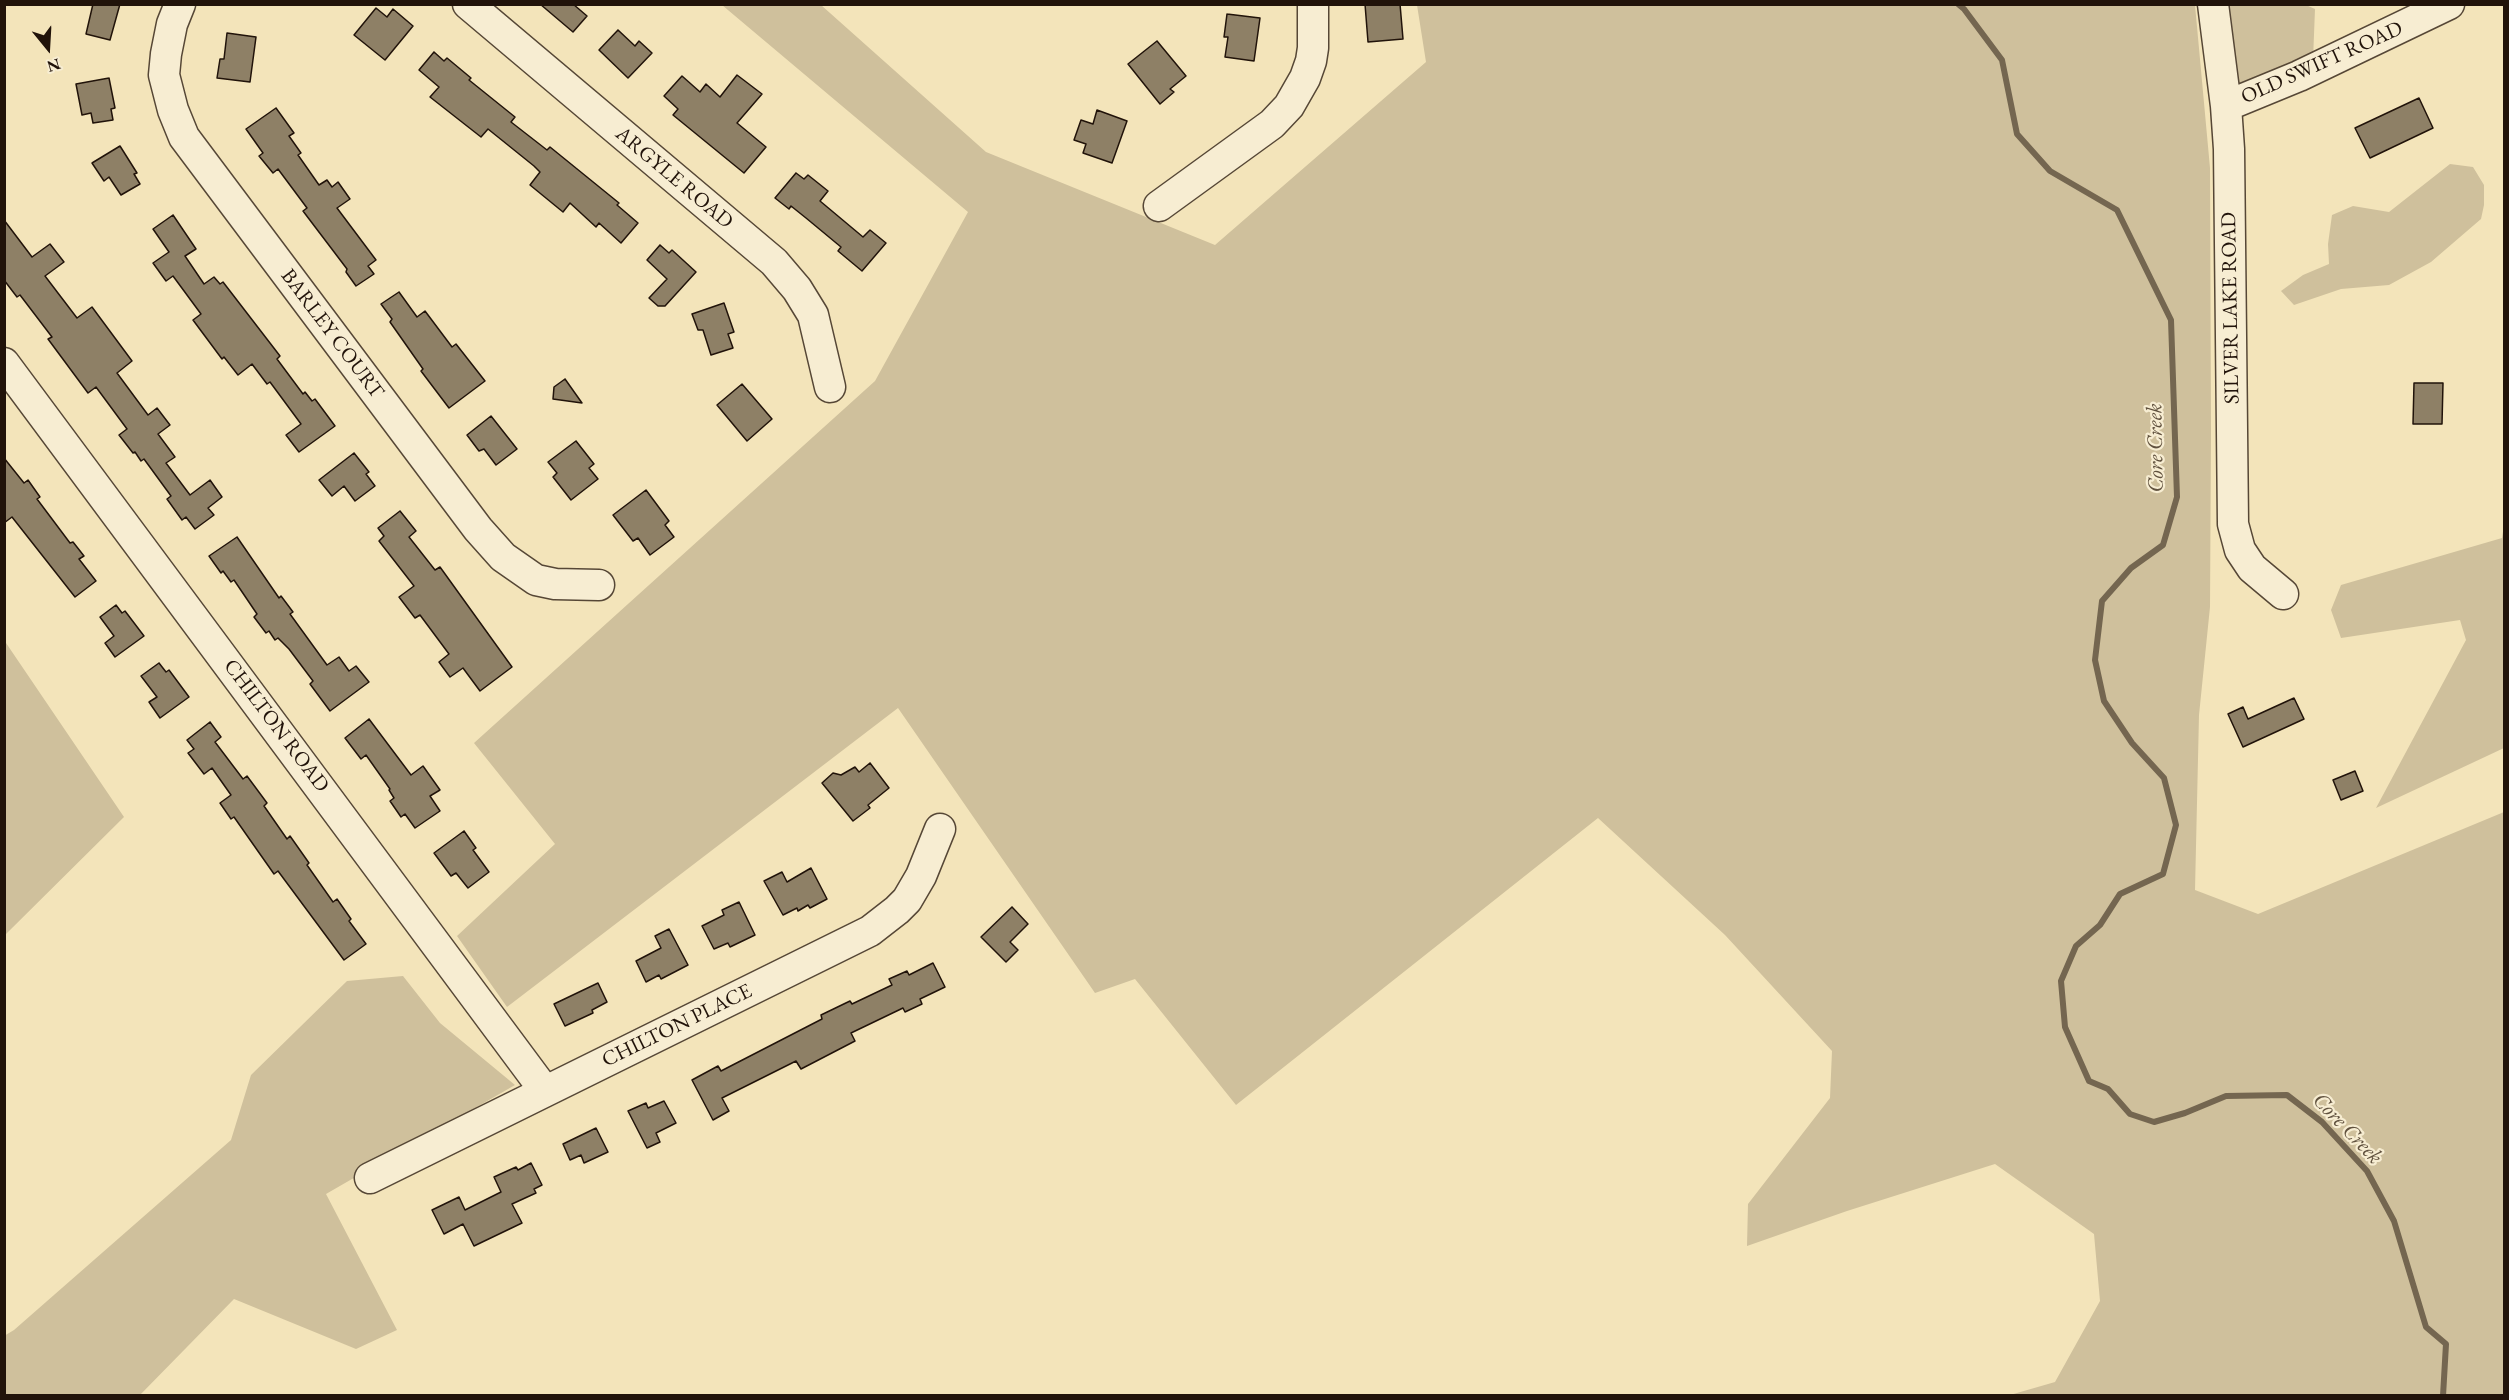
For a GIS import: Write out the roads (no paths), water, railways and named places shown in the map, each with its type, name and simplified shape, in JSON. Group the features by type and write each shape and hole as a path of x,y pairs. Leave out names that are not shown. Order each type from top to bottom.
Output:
{"street":[{"name":"BARLEY COURT","path":"180,4 172,24 166,54 165,75 173,111 184,137 478,530 503,557 536,580 555,584 598,585"},
{"name":"ARGYLE ROAD","path":"468,4 774,262 797,289 813,315 830,387"},
{"path":"1159,206 1272,124 1289,106 1305,78 1311,60 1313,4"},
{"name":"SILVER LAKE ROAD","path":"2213,4 2226,106 2233,394 2233,524 2240,550 2252,567 2283,594"},
{"name":"OLD SWIFT ROAD","path":"2226,106 2299,76 2449,4"},
{"name":"CHILTON ROAD","path":"4,363 545,1091"},
{"name":"CHILTON PLACE","path":"370,1178 870,931 907,900 921,876 940,829"}],"waterway":[{"name":"Core Creek","path":"1958,4 2002,60 2017,134 2050,171 2117,210 2171,320 2177,497 2163,545 2131,568 2102,601 2095,660 2104,701 2132,743 2164,778 2176,825 2163,874 2120,894 2100,925 2076,946 2061,981 2065,1027 2089,1081 2108,1089 2130,1114 2154,1122 2185,1113 2226,1096 2287,1095 2322,1122 2367,1171 2394,1221 2426,1327 2446,1344 2443,1396"}]}
